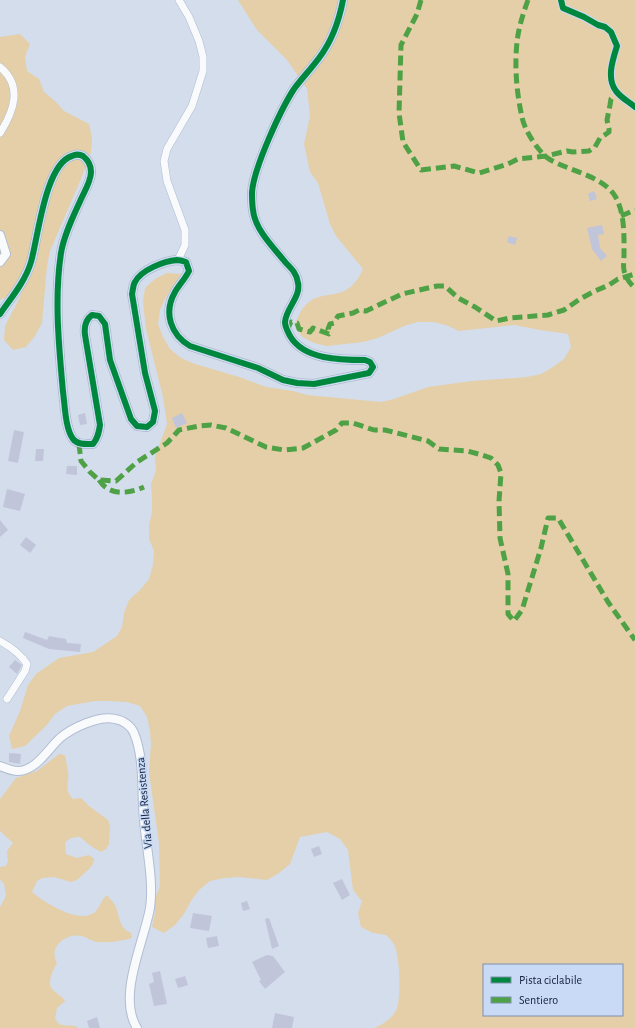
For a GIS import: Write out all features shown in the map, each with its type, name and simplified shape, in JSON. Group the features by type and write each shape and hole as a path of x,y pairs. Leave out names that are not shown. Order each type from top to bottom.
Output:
{"street":[{"path":"178,260 185,245 185,230 167,181 164,161 166,149 192,106 203,71 204,57 189,17 179,0"},
{"path":"0,314 24,279 31,262 42,210 51,181 60,164 67,157 76,154 82,155 89,161 91,172 89,182 66,233 61,253 58,285 58,345 66,417 70,432 79,444 92,444 96,440 100,425 84,327 88,318 92,315 99,316 105,324 110,360 131,418 137,426 146,427 153,422 156,411 145,373 132,294 134,282 141,274 148,269 178,260 186,262 189,271 175,292 169,308 170,321 174,331 183,342 190,346 258,368 283,380 296,384 314,384 369,373 373,367 370,362 365,360 325,357 310,353 301,349 292,339 285,322 299,288 298,277 264,235 255,220 253,211 252,191 255,176 266,146 285,104 295,88 320,57 334,33 340,17 343,0"},
{"path":"0,67 7,73 14,90 13,108 9,119 0,133"},
{"path":"0,235 6,254 0,262"},
{"path":"0,641 14,650 27,664 25,670 7,699"},
{"name":"Via della Resistenza","path":"0,766 18,771 27,769 35,764 60,738 81,725 106,718 117,719 127,724 133,731 140,749 144,820 150,871 150,907 132,978 129,1007 132,1020 137,1028"}],"shaded area":[{"path":"238,0 635,0 635,1028 374,1028 388,1020 397,1008 399,986 398,957 394,944 386,935 373,933 361,927 358,913 362,901 353,890 348,850 340,839 327,832 300,837 290,864 267,880 239,877 210,881 199,890 184,914 175,925 164,933 152,927 155,913 155,899 160,886 159,843 149,772 151,744 150,731 147,717 140,706 127,702 95,701 67,706 55,714 46,726 25,746 12,749 9,736 20,711 28,685 36,674 59,658 93,652 117,636 122,627 124,613 129,600 149,579 153,565 154,551 149,539 149,525 152,512 151,484 156,470 155,457 167,424 163,397 146,329 143,302 145,288 155,279 167,273 181,274 166,297 160,310 158,324 170,349 181,358 266,387 293,391 307,395 381,402 428,387 472,381 527,377 541,374 553,367 564,359 571,347 568,334 514,325 459,331 446,325 433,322 418,322 404,326 378,338 363,342 327,346 314,343 301,336 295,324 304,307 312,300 335,294 350,288 357,280 363,269 336,236 330,224 318,183 310,172 304,144 310,116 307,89 287,60 257,30"},
{"path":"20,34 30,44 25,57 27,71 39,79 44,92 64,111 89,124 92,138 91,152 81,179 50,251 47,266 42,323 35,336 26,347 13,350 4,340 5,326 23,288 0,300 0,37"},
{"path":"59,754 65,755 68,771 68,792 70,795 73,799 81,798 108,820 110,826 109,844 106,849 101,852 80,837 70,839 65,843 66,854 77,858 89,855 94,859 93,864 77,880 71,882 54,877 42,878 37,881 32,892 52,906 70,914 79,916 87,916 94,913 107,895 115,905 124,928 131,933 132,938 115,942 96,942 81,936 75,936 64,939 56,947 55,957 57,963 51,976 50,984 53,990 65,1001 57,1008 55,1019 59,1024 75,1026 78,1028 0,1028 0,907 6,895 4,884 0,879 0,867 6,866 8,861 7,851 13,843 0,831 0,799 16,778 37,771"}],"building":[{"path":"594,191 597,199 590,201 588,194"},
{"path":"602,225 604,234 598,235 600,248 607,256 601,261 592,249 587,228"},
{"path":"509,236 517,238 515,245 507,242"},
{"path":"85,413 87,424 80,425 78,415"},
{"path":"182,413 187,423 176,428 172,418"},
{"path":"14,430 24,432 18,463 8,461"},
{"path":"36,449 44,449 43,461 35,461"},
{"path":"67,466 77,466 77,475 66,474"},
{"path":"7,489 25,494 20,511 3,507"},
{"path":"0,520 8,530 0,537"},
{"path":"26,537 36,545 30,553 20,545"},
{"path":"25,632 47,640 49,636 66,639 67,643 81,644 80,652 49,649 23,638"},
{"path":"15,660 22,665 17,674 9,667"},
{"path":"9,753 21,754 20,764 9,762"},
{"path":"319,846 322,854 314,857 311,849"},
{"path":"342,879 350,895 342,900 333,883"},
{"path":"247,901 250,909 243,911 241,903"},
{"path":"193,913 212,916 209,931 190,928"},
{"path":"269,918 279,946 272,949 265,919"},
{"path":"217,936 219,946 208,948 206,938"},
{"path":"267,955 273,956 285,972 265,989 259,981 261,980 252,962"},
{"path":"160,971 167,1004 154,1006 149,984 154,982 152,973"},
{"path":"185,976 188,985 178,988 175,979"},
{"path":"275,1013 294,1017 292,1028 272,1028"},
{"path":"97,1017 100,1028 89,1028 87,1021"}],"marked path":[{"path":"421,0 417,14 401,45 399,113 403,142 421,170 454,166 479,173 508,164 518,159 546,156 567,151 589,151 595,147 600,138 609,132 607,120 611,99 618,93"},
{"path":"528,0 522,17 516,55 517,86 523,122 532,140 545,156 602,183 610,189 615,196 621,210 622,217 625,273 628,280 635,288"},
{"path":"621,216 635,210"},
{"path":"287,330 291,322 297,323 299,329 310,332 313,328 329,334 328,329 330,324 334,323 338,316 353,313 359,310 366,311 402,294 437,286 445,286 458,298 496,321 510,318 548,315 564,310 580,299 618,279 635,274"},
{"path":"79,444 81,461 90,472 99,480 116,481 137,462 167,443 179,430 211,425 226,428 266,447 284,450 303,448 336,430 342,423 353,423 374,430 385,430 428,441 439,449 467,451 491,458 498,465 501,473 499,501 500,538 508,574 508,614 514,621 522,610 541,548 548,518 558,518 608,602 635,640"},
{"path":"99,480 108,489 119,492 132,491 144,487"}],"cycle path":[{"path":"0,314 17,290 31,262 44,203 55,173 63,162 72,156 79,155 83,156 89,163 91,175 64,239 61,253 58,288 58,323 63,392 68,429 75,441 82,444 93,444 99,433 100,425 85,332 86,321 92,315 99,316 105,324 110,360 131,419 137,426 147,427 153,422 155,411 145,373 132,294 134,283 142,274 153,267 172,261 178,260 186,262 189,271 171,300 169,315 171,323 178,336 190,346 258,368 283,380 297,383 314,384 369,373 373,367 370,362 365,360 334,359 314,354 304,350 296,344 290,336 285,322 297,293 297,280 295,274 261,232 254,217 252,203 254,181 269,139 282,110 294,89 328,45 337,23 343,0"},
{"path":"561,0 563,8 605,27 611,32 617,46 611,68 611,80 616,91 635,107"}]}
